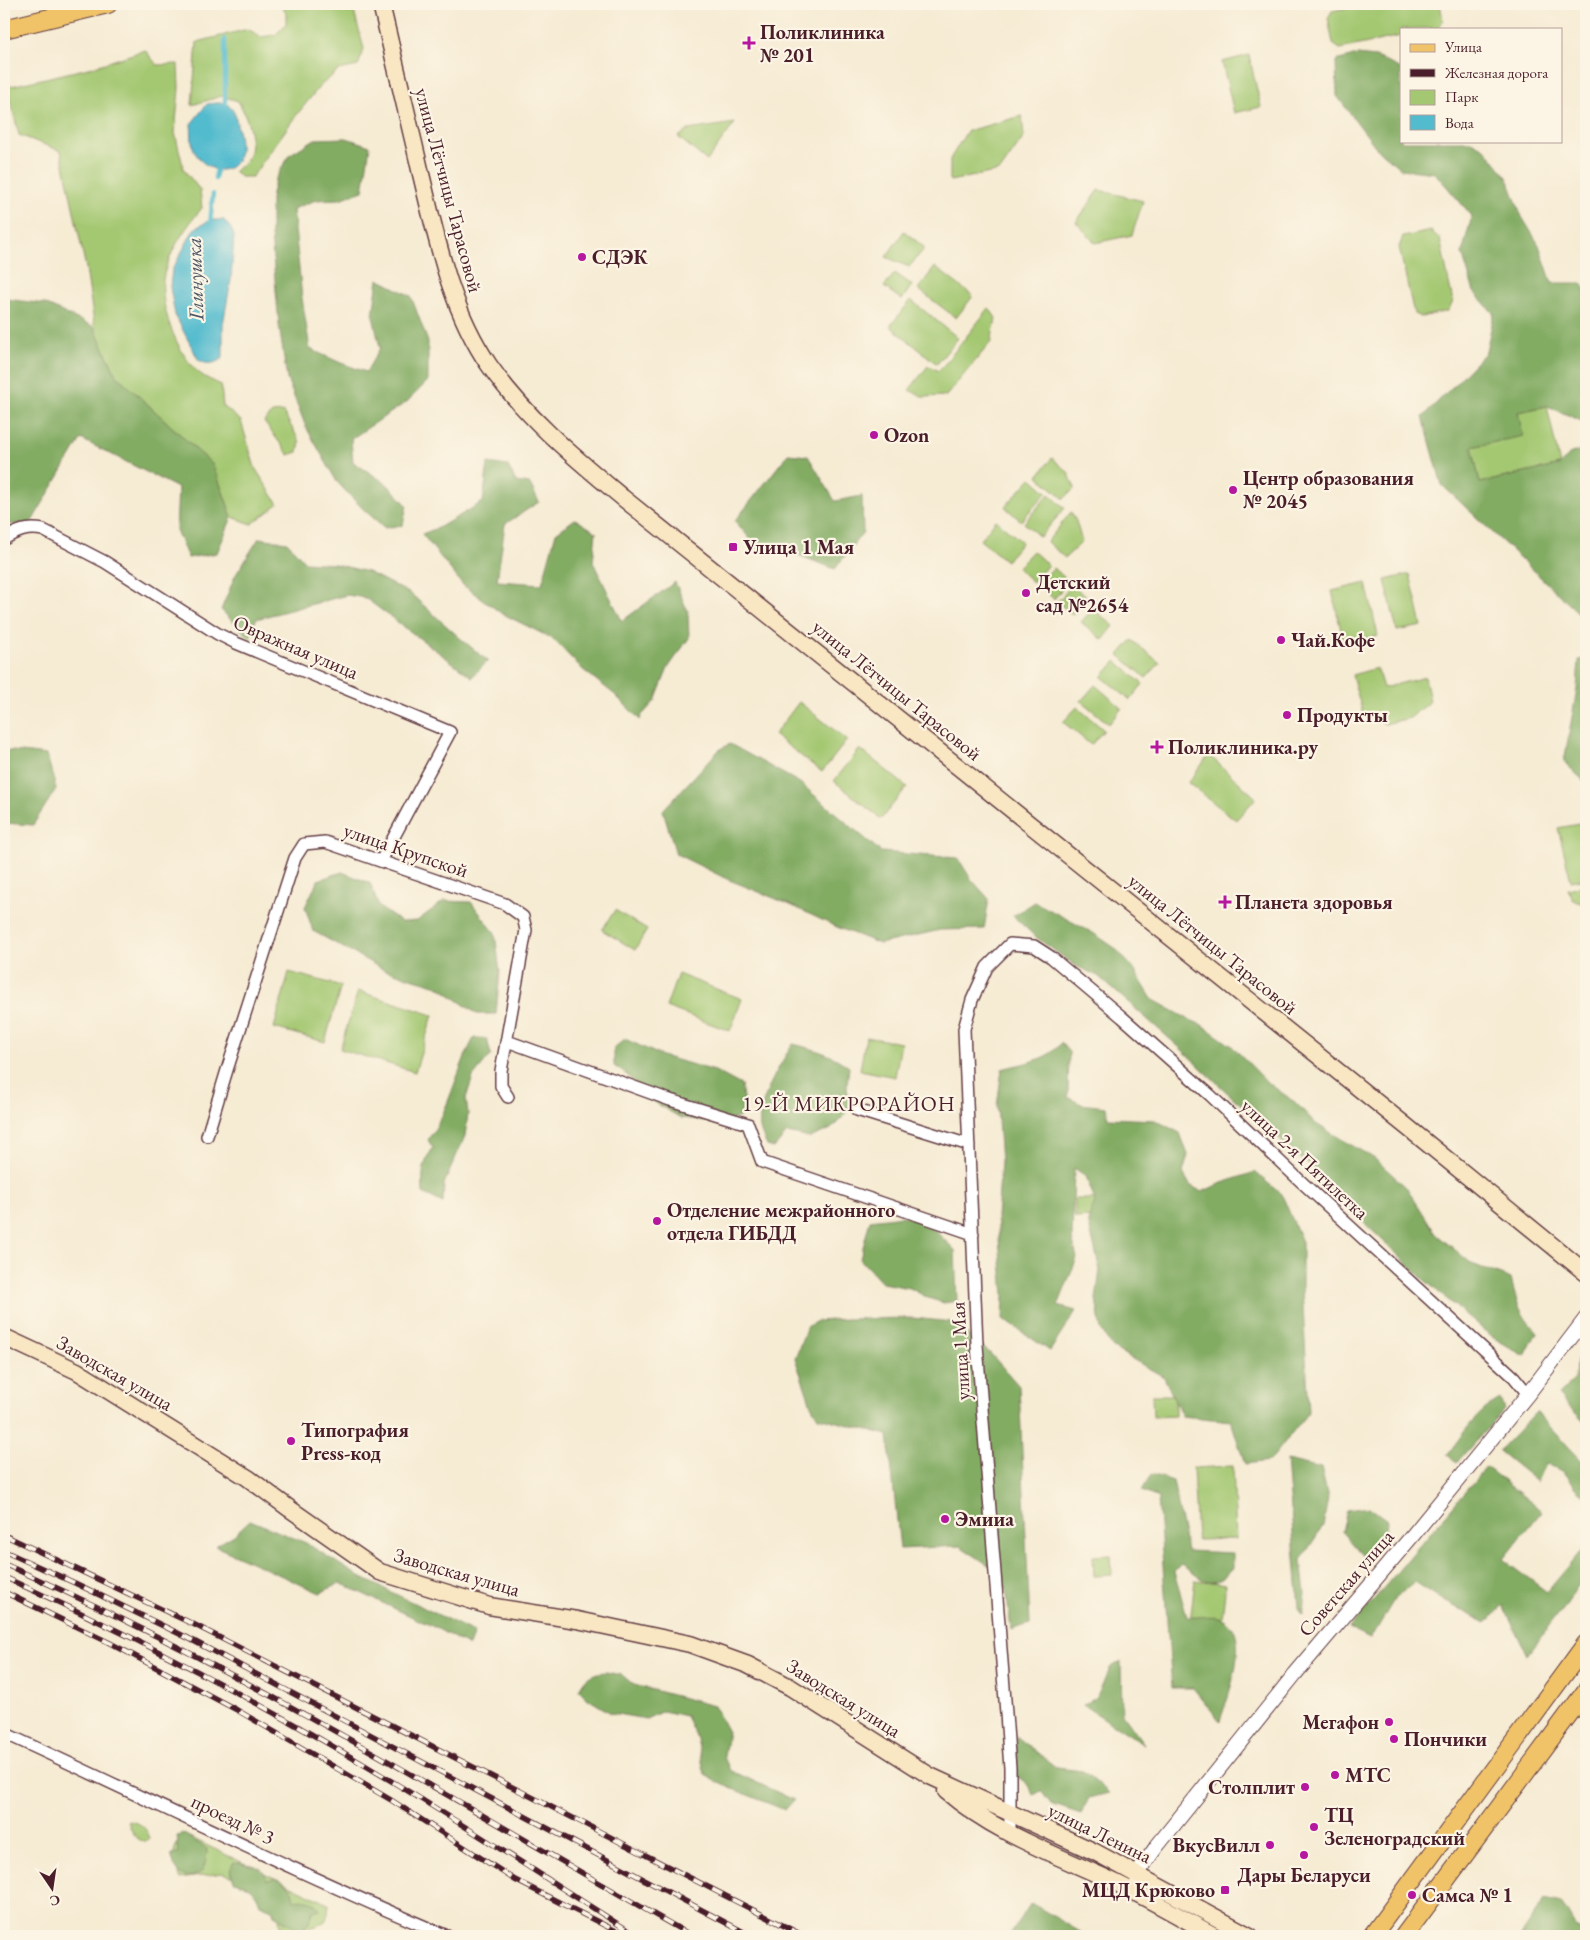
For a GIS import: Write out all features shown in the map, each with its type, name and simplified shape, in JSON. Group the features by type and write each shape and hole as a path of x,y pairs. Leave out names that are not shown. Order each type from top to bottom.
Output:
{"main road":[{"path":"4,29 108,4"},
{"name":"улица Лётчицы Тарасовой","path":"381,4 439,251 454,297 463,318 488,363 502,383 536,422 623,498 1406,1126 1586,1273"},
{"name":"Заводская улица","path":"4,1337 77,1371 240,1473 380,1572 489,1606 577,1620 690,1644 740,1662 790,1687 930,1776 1010,1812"},
{"path":"1372,1936 1586,1644"},
{"path":"1404,1936 1586,1692"},
{"name":"Заводская улица","path":"930,1776 976,1813 1010,1834"},
{"name":"улица Ленина","path":"1010,1812 1095,1852 1250,1936"},
{"name":"улица Ленина","path":"1010,1834 1141,1896 1215,1936"}],"street":[{"name":"Овражная улица","path":"4,539 24,529 43,530 105,562 218,634 236,643 450,732 381,861"},
{"name":"улица Крупской","path":"207,1136 295,858 304,844 325,842 505,904 523,917 526,930 501,1071 501,1086 508,1097"},
{"name":"улица 1 Мая","path":"1010,1834 1010,1768 1006,1700 978,1354 964,1029 972,1000 987,967 1010,944 1034,946 1051,957"},
{"name":"улица 2-я Пятилетка","path":"1051,957 1210,1095 1294,1175 1514,1377 1528,1394"},
{"path":"507,1041 670,1100 748,1124 762,1162 973,1234"},
{"path":"857,1110 970,1145"},
{"name":"Советская улица","path":"1137,1874 1295,1674 1414,1535 1528,1394 1586,1318"},
{"name":"проезд № 3","path":"4,1733 345,1893 447,1936"},
{"path":"1137,1874 1141,1896"}],"green space":[{"path":"280,4 352,4 364,49 358,66 339,70 320,86 252,177 240,177 234,171 246,161 249,154 251,139 248,123 238,101 222,96 192,105 197,42 248,29 261,37 275,35 286,24 286,13"},
{"path":"1365,4 1440,4 1443,20 1438,28 1400,28 1400,36 1340,49 1333,44 1328,18 1332,11"},
{"path":"145,50 157,65 178,64 179,88 175,133 184,170 200,190 202,208 179,239 170,256 164,274 163,286 166,313 176,340 190,364 203,376 221,385 223,406 241,421 255,468 278,504 252,524 232,517 213,465 116,375 95,330 86,268 61,151 19,135 7,87 93,67"},
{"path":"1249,55 1261,107 1234,113 1222,62"},
{"path":"1357,55 1376,57 1400,69 1400,142 1473,142 1484,148 1507,177 1522,217 1539,245 1552,283 1582,283 1586,292 1586,423 1547,406 1518,412 1523,436 1472,447 1480,483 1560,465 1571,453 1586,449 1586,620 1442,485 1423,417 1486,352 1494,314 1474,292 1462,253 1472,216 1435,173 1401,169 1378,150 1337,96 1336,61"},
{"path":"1022,116 1024,137 1000,171 950,181 950,159 967,131"},
{"path":"735,123 707,161 678,137 688,130"},
{"path":"346,138 370,146 363,191 340,199 316,200 293,209 302,298 310,349 366,372 380,348 373,316 378,279 411,296 428,342 428,381 408,401 351,439 353,462 387,484 407,505 403,525 385,528 363,509 337,482 306,427 287,379 279,325 271,235 271,199 275,180 289,155 315,139"},
{"path":"1099,190 1143,201 1132,235 1095,243 1076,222"},
{"path":"904,231 925,248 909,267 886,257"},
{"path":"1431,231 1440,239 1453,302 1448,311 1421,317 1414,314 1399,247 1403,237"},
{"path":"935,267 973,296 956,318 918,289"},
{"path":"895,273 912,285 902,300 884,287"},
{"path":"6,299 45,304 94,327 116,375 213,465 232,517 217,553 188,558 176,530 178,488 81,439 31,523 4,525 4,302"},
{"path":"911,300 958,338 937,364 890,326"},
{"path":"989,308 996,318 991,342 946,396 923,397 909,390 928,366 939,371"},
{"path":"1547,406 1560,465 1480,483 1472,447 1522,436 1518,412"},
{"path":"283,412 300,442 298,452 289,455 264,422 272,413"},
{"path":"788,454 808,456 835,501 862,496 863,532 835,569 798,555 762,553 735,521"},
{"path":"1052,458 1068,472 1075,488 1064,499 1038,476"},
{"path":"488,463 508,466 516,482 530,484 539,502 505,524 497,581 542,584 556,533 575,519 596,532 593,562 622,621 675,582 688,612 689,638 668,668 655,701 641,716 640,720 614,694 582,669 553,639 501,613 463,585 422,534 440,527 483,502"},
{"path":"1031,478 1047,492 1021,521 1005,507"},
{"path":"1049,494 1065,508 1040,537 1024,523"},
{"path":"1071,512 1076,521 1082,542 1065,558 1047,542"},
{"path":"996,520 1022,542 1006,561 980,540"},
{"path":"259,538 287,542 305,562 335,564 368,572 411,594 488,661 472,677 365,598 347,595 256,619 250,638 221,610 235,576"},
{"path":"1033,551 1048,565 1033,582 1017,568"},
{"path":"1053,568 1069,581 1054,599 1038,585"},
{"path":"1410,574 1422,626 1397,631 1385,580"},
{"path":"1366,583 1378,636 1344,644 1332,591"},
{"path":"1072,585 1088,598 1073,615 1057,602"},
{"path":"1093,609 1114,626 1103,640 1081,622"},
{"path":"1132,640 1160,663 1146,678 1119,655"},
{"path":"1586,658 1586,783 1564,762 1577,689 1579,660"},
{"path":"1116,661 1143,684 1130,700 1102,677"},
{"path":"1377,668 1383,688 1425,677 1430,701 1410,718 1385,724 1363,714 1352,675"},
{"path":"1095,685 1122,708 1109,724 1081,701"},
{"path":"799,702 847,740 822,772 774,735"},
{"path":"1077,707 1104,730 1091,745 1063,722"},
{"path":"730,744 800,783 881,852 958,858 971,879 989,899 984,929 940,930 880,944 727,879 676,854 663,810 720,749"},
{"path":"860,749 907,787 881,819 834,781"},
{"path":"4,750 47,755 56,789 33,825 4,823"},
{"path":"1209,755 1256,798 1236,820 1188,783"},
{"path":"1584,823 1586,833 1586,878 1571,881 1558,828"},
{"path":"342,872 370,883 379,907 401,922 417,921 444,901 471,902 495,933 500,972 496,1014 477,1014 438,986 384,970 313,931 305,907 318,880"},
{"path":"1586,884 1585,905 1573,900 1568,889"},
{"path":"1035,902 1093,933 1115,948 1133,968 1152,999 1202,1025 1232,1046 1267,1082 1296,1103 1316,1124 1375,1159 1407,1188 1436,1234 1472,1264 1511,1279 1526,1320 1537,1332 1525,1356 1492,1337 1422,1278 1334,1194 1319,1173 1293,1152 1179,1047 1098,976 1076,966 1037,938 1013,916"},
{"path":"615,910 647,930 635,950 602,930"},
{"path":"289,972 341,986 325,1042 274,1028"},
{"path":"678,974 742,999 730,1031 666,1007"},
{"path":"358,991 433,1015 415,1072 340,1049"},
{"path":"866,1037 901,1043 895,1077 860,1070"},
{"path":"474,1038 487,1039 491,1055 473,1077 466,1098 468,1114 465,1136 444,1184 443,1203 423,1193 424,1169 433,1148 428,1140 442,1116"},
{"path":"625,1039 662,1056 715,1071 741,1085 744,1105 740,1117 723,1123 681,1118 652,1101 627,1075 614,1066 614,1048"},
{"path":"1061,1043 1069,1052 1068,1097 1081,1104 1106,1107 1108,1118 1155,1120 1180,1133 1188,1155 1183,1173 1190,1185 1202,1192 1255,1172 1282,1195 1302,1242 1302,1288 1309,1411 1270,1461 1245,1464 1231,1421 1182,1416 1164,1377 1113,1348 1101,1330 1096,1299 1100,1270 1088,1221 1095,1201 1086,1176 1074,1168 1072,1238 1077,1258 1058,1306 1076,1311 1050,1351 1003,1319 1004,1295 997,1217 1001,1162 997,1106 1002,1069 1042,1058 1056,1049"},
{"path":"793,1044 822,1053 849,1067 847,1085 849,1111 831,1129 810,1138 787,1133 774,1148 767,1146 761,1130 760,1118 770,1084"},
{"path":"1075,1199 1096,1199 1097,1217 1075,1218"},
{"path":"902,1216 926,1222 955,1250 957,1301 944,1303 928,1298 910,1288 882,1283 860,1259 870,1220"},
{"path":"913,1318 953,1322 991,1354 1019,1386 1030,1624 1011,1630 1006,1589 990,1566 960,1546 900,1549 888,1435 818,1417 811,1405 795,1358 807,1327 817,1321"},
{"path":"1582,1349 1586,1351 1586,1424 1558,1395 1575,1379 1576,1360"},
{"path":"1152,1395 1175,1395 1175,1416 1153,1417"},
{"path":"1500,1399 1504,1410 1457,1462 1447,1455 1464,1431 1477,1417 1491,1404"},
{"path":"1536,1412 1586,1465 1586,1496 1576,1489 1563,1473 1545,1463 1537,1482 1499,1451"},
{"path":"1287,1460 1321,1468 1328,1498 1323,1526 1301,1560 1305,1593 1303,1615 1299,1608"},
{"path":"1233,1466 1236,1539 1197,1540 1193,1468"},
{"path":"1486,1467 1542,1511 1503,1559 1547,1592 1586,1545 1586,1574 1561,1611 1527,1655 1503,1605 1486,1623 1446,1602 1415,1582 1395,1598 1371,1639 1349,1629"},
{"path":"1151,1474 1173,1481 1187,1551 1233,1553 1233,1568 1218,1580 1212,1582 1202,1579 1181,1565 1174,1572 1187,1617 1219,1617 1230,1624 1236,1635 1237,1649 1233,1681 1220,1721 1193,1688 1172,1688 1158,1498 1142,1491"},
{"path":"1369,1507 1387,1520 1386,1533 1366,1559 1342,1531 1347,1510"},
{"path":"250,1520 306,1543 360,1577 474,1632 469,1646 436,1628 340,1583 320,1593 215,1546 234,1535"},
{"path":"1111,1555 1112,1575 1094,1576 1093,1556"},
{"path":"1195,1580 1226,1584 1221,1626 1190,1622"},
{"path":"1121,1661 1122,1714 1144,1744 1083,1705 1096,1698 1110,1668"},
{"path":"606,1672 622,1675 634,1685 714,1706 728,1732 724,1757 730,1770 794,1800 785,1810 723,1785 705,1775 697,1739 686,1716 663,1711 646,1719 611,1713 588,1699 579,1690 590,1676"},
{"path":"1016,1736 1057,1768 1083,1771 1109,1793 1089,1798 1081,1814 1051,1804 1041,1791 1034,1795 1027,1784 1017,1776"},
{"path":"128,1821 142,1826 150,1838 146,1842 136,1837"},
{"path":"181,1833 329,1904 327,1920 317,1926 282,1934 276,1904 257,1886 223,1873 180,1879 174,1851"},
{"path":"184,1834 207,1849 203,1869 198,1874 190,1877 180,1873 175,1867 171,1855 179,1854 177,1836"},
{"path":"234,1862 259,1868 265,1874 267,1880 276,1878 287,1884 291,1888 294,1900 309,1900 320,1909 312,1912 309,1923 300,1930 274,1915 272,1909 260,1904 251,1889 234,1881 231,1869"},
{"path":"1545,1899 1561,1903 1575,1927 1586,1932 1586,1936 1520,1936"},
{"path":"1031,1903 1087,1936 1009,1936"}],"water":[{"path":"226,103 234,112 240,145 240,153 232,166 219,170 206,165 196,154 192,144 191,124 207,104"},
{"path":"210,220 224,220 234,236 231,280 223,324 223,358 217,362 204,363 198,359 175,315 170,287 172,270 194,229"}],"waterway":[{"name":"Глинушка","path":"225,39 225,109"},
{"name":"Глинушка","path":"215,179 217,166"},
{"name":"Глинушка","path":"210,225 213,194"}],"railway":[{"path":"4,1535 195,1625 804,1936"},
{"path":"4,1551 188,1638 751,1936"},
{"path":"4,1564 180,1648 267,1694 438,1789 692,1936"},
{"path":"4,1577 155,1649 253,1701 350,1756 637,1936"},
{"path":"4,1592 108,1642 237,1710 391,1800 515,1880 624,1935"}],"place":[{"name":"Поликлиника № 201","path":"749,43"},
{"name":"СДЭК","path":"582,257"},
{"name":"Ozon","path":"874,435"},
{"name":"Центр образования № 2045","path":"1233,490"},
{"name":"Улица 1 Мая","path":"733,547"},
{"name":"Детский сад №2654","path":"1026,593"},
{"name":"Чай.Кофе","path":"1281,640"},
{"name":"Продукты","path":"1287,715"},
{"name":"Поликлиника.ру","path":"1157,747"},
{"name":"Планета здоровья","path":"1225,902"},
{"name":"Отделение межрайонного отдела ГИБДД","path":"657,1221"},
{"name":"Типография Press-код","path":"291,1441"},
{"name":"Эмииа","path":"945,1519"},
{"name":"Мегафон","path":"1389,1722"},
{"name":"Пончики","path":"1394,1739"},
{"name":"МТС","path":"1335,1775"},
{"name":"Столплит","path":"1305,1787"},
{"name":"ТЦ Зеленоградский","path":"1314,1827"},
{"name":"ВкусВилл","path":"1270,1845"},
{"name":"Дары Беларуси","path":"1304,1855"},
{"name":"МЦД Крюково","path":"1225,1890"},
{"name":"Самса № 1","path":"1412,1895"}],"district":[{"name":"19-Й МИКРОРАЙОН","path":"849,1104"}]}
